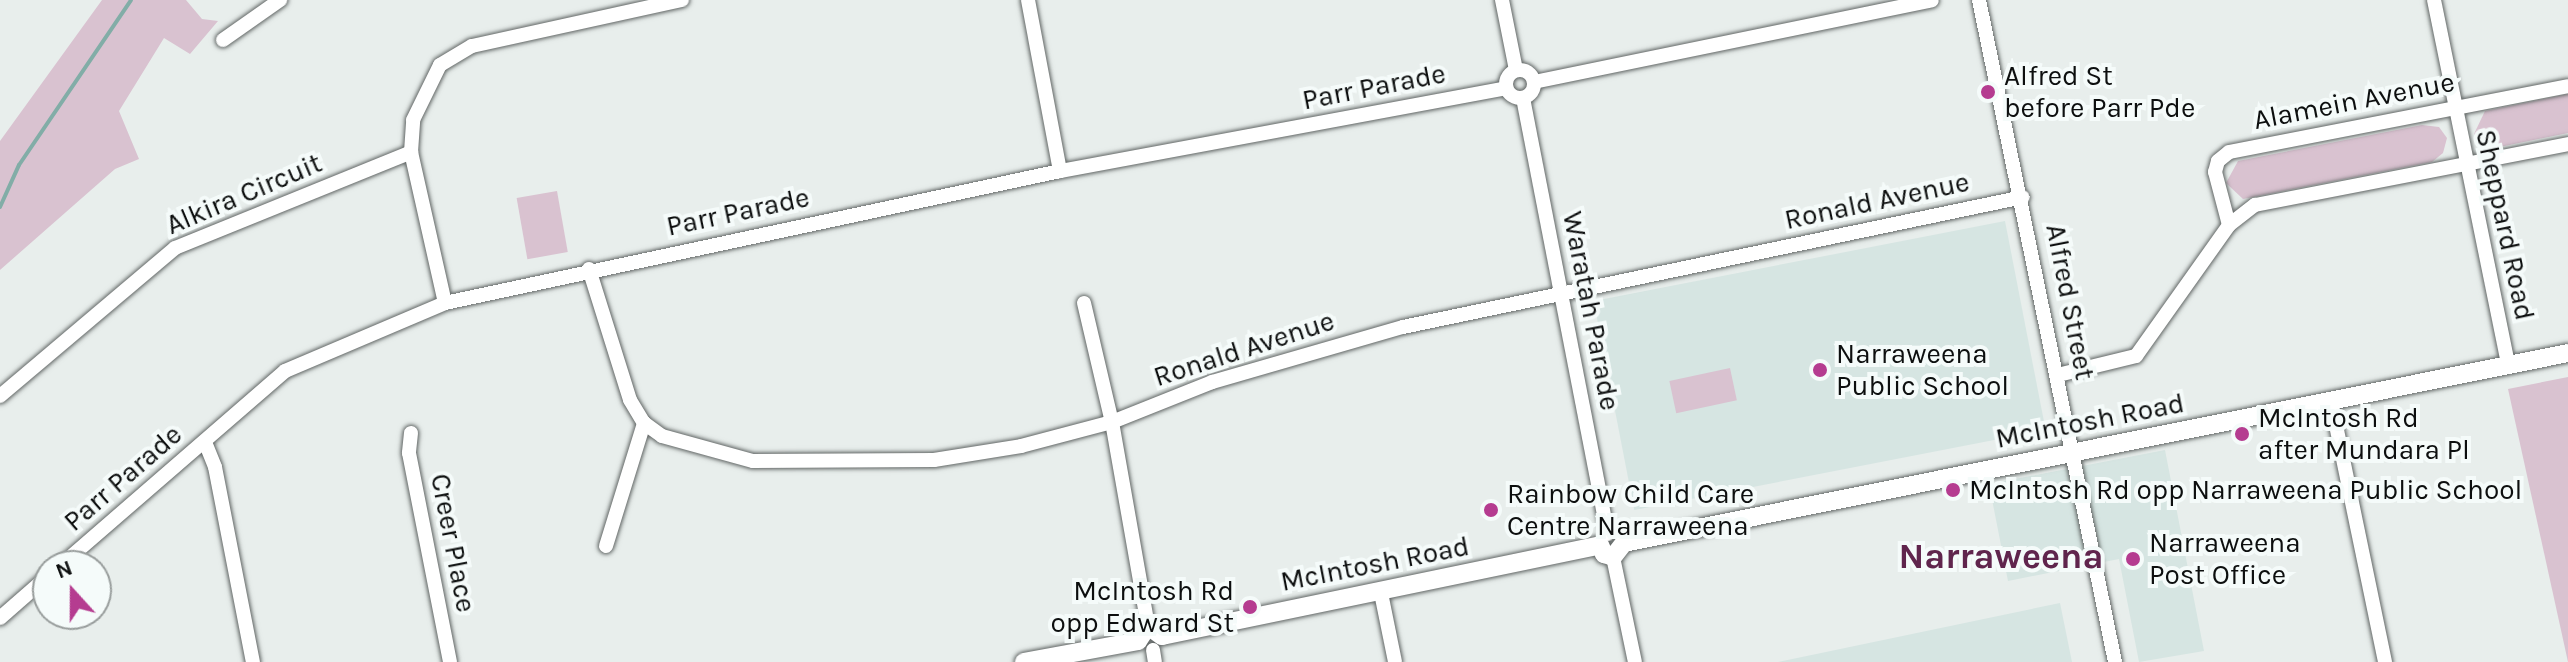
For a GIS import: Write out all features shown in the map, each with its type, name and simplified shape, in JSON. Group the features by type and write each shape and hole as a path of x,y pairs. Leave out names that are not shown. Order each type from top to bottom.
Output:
{"street":[{"path":"223,40 280,0"},
{"path":"445,303 411,152 413,120 422,94 440,65 472,46 682,0"},
{"path":"1502,0 1516,70"},
{"path":"1516,70 1507,77 1506,88 1523,98 1534,82 1927,0"},
{"name":"Alfred Street","path":"1979,0 2023,197 2115,662"},
{"name":"Sheppard Road","path":"2434,0 2508,365"},
{"path":"1032,2 1060,171"},
{"path":"1516,70 1529,73 1534,82"},
{"name":"Alamein Avenue","path":"2229,225 2215,172 2218,161 2229,152 2568,86"},
{"name":"Parr Parade","path":"79,550 285,371 445,303 589,269 1060,171 1506,88"},
{"name":"Waratah Parade","path":"1523,98 1635,662"},
{"path":"2058,375 2136,356 2229,225 2255,205 2568,144"},
{"name":"Alkira Circuit","path":"0,396 175,248 411,152"},
{"name":"Ronald Avenue","path":"644,423 662,436 753,461 843,464 948,458 1021,446 1112,422 1212,382 1298,356 1561,292 2023,197"},
{"path":"589,269 630,400 644,423 606,546"},
{"path":"1084,303 1112,422 1151,643"},
{"name":"McIntosh Road","path":"1024,662 1151,643 1611,545 2568,353"},
{"path":"2331,401 2385,662"},
{"name":"Creer Place","path":"411,433 409,453 450,662"},
{"path":"205,442 215,467 253,662"},
{"path":"0,618 32,590"},
{"path":"1381,593 1395,662"}],"shaded area":[{"path":"102,0 186,0 202,19 218,21 190,54 164,38 119,111 139,159 115,169 0,270 0,141"},
{"path":"2568,94 2568,133 2490,149 2474,134 2485,111"},
{"path":"2422,125 2439,127 2447,138 2443,153 2432,162 2243,199 2226,183 2238,161"},
{"path":"557,191 568,252 527,259 517,198"},
{"name":"Narraweena Public School","path":"2005,221 2046,430 1634,510 1594,301"},
{"path":"1730,368 1737,400 1676,413 1669,381"},
{"path":"2568,377 2568,662 2508,389"},
{"path":"2165,450 2204,651 2139,662 2119,559 2008,581 1989,484"},
{"path":"2060,603 2072,662 1778,662"}],"waterway":[{"path":"0,207 19,165 131,0"}],"place":[{"name":"Alfred St before Parr Pde","path":"1988,92"},
{"name":"Narraweena Public School","path":"1820,370"},
{"name":"McIntosh Rd after Mundara Pl","path":"2242,434"},
{"name":"McIntosh Rd opp Narraweena Public School","path":"1953,490"},
{"name":"Rainbow Child Care Centre Narraweena","path":"1491,510"},
{"name":"Narraweena Post Office","path":"2133,559"},
{"name":"McIntosh Rd opp Edward St","path":"1250,607"}],"district":[{"name":"Narraweena","path":"2001,557"}]}
